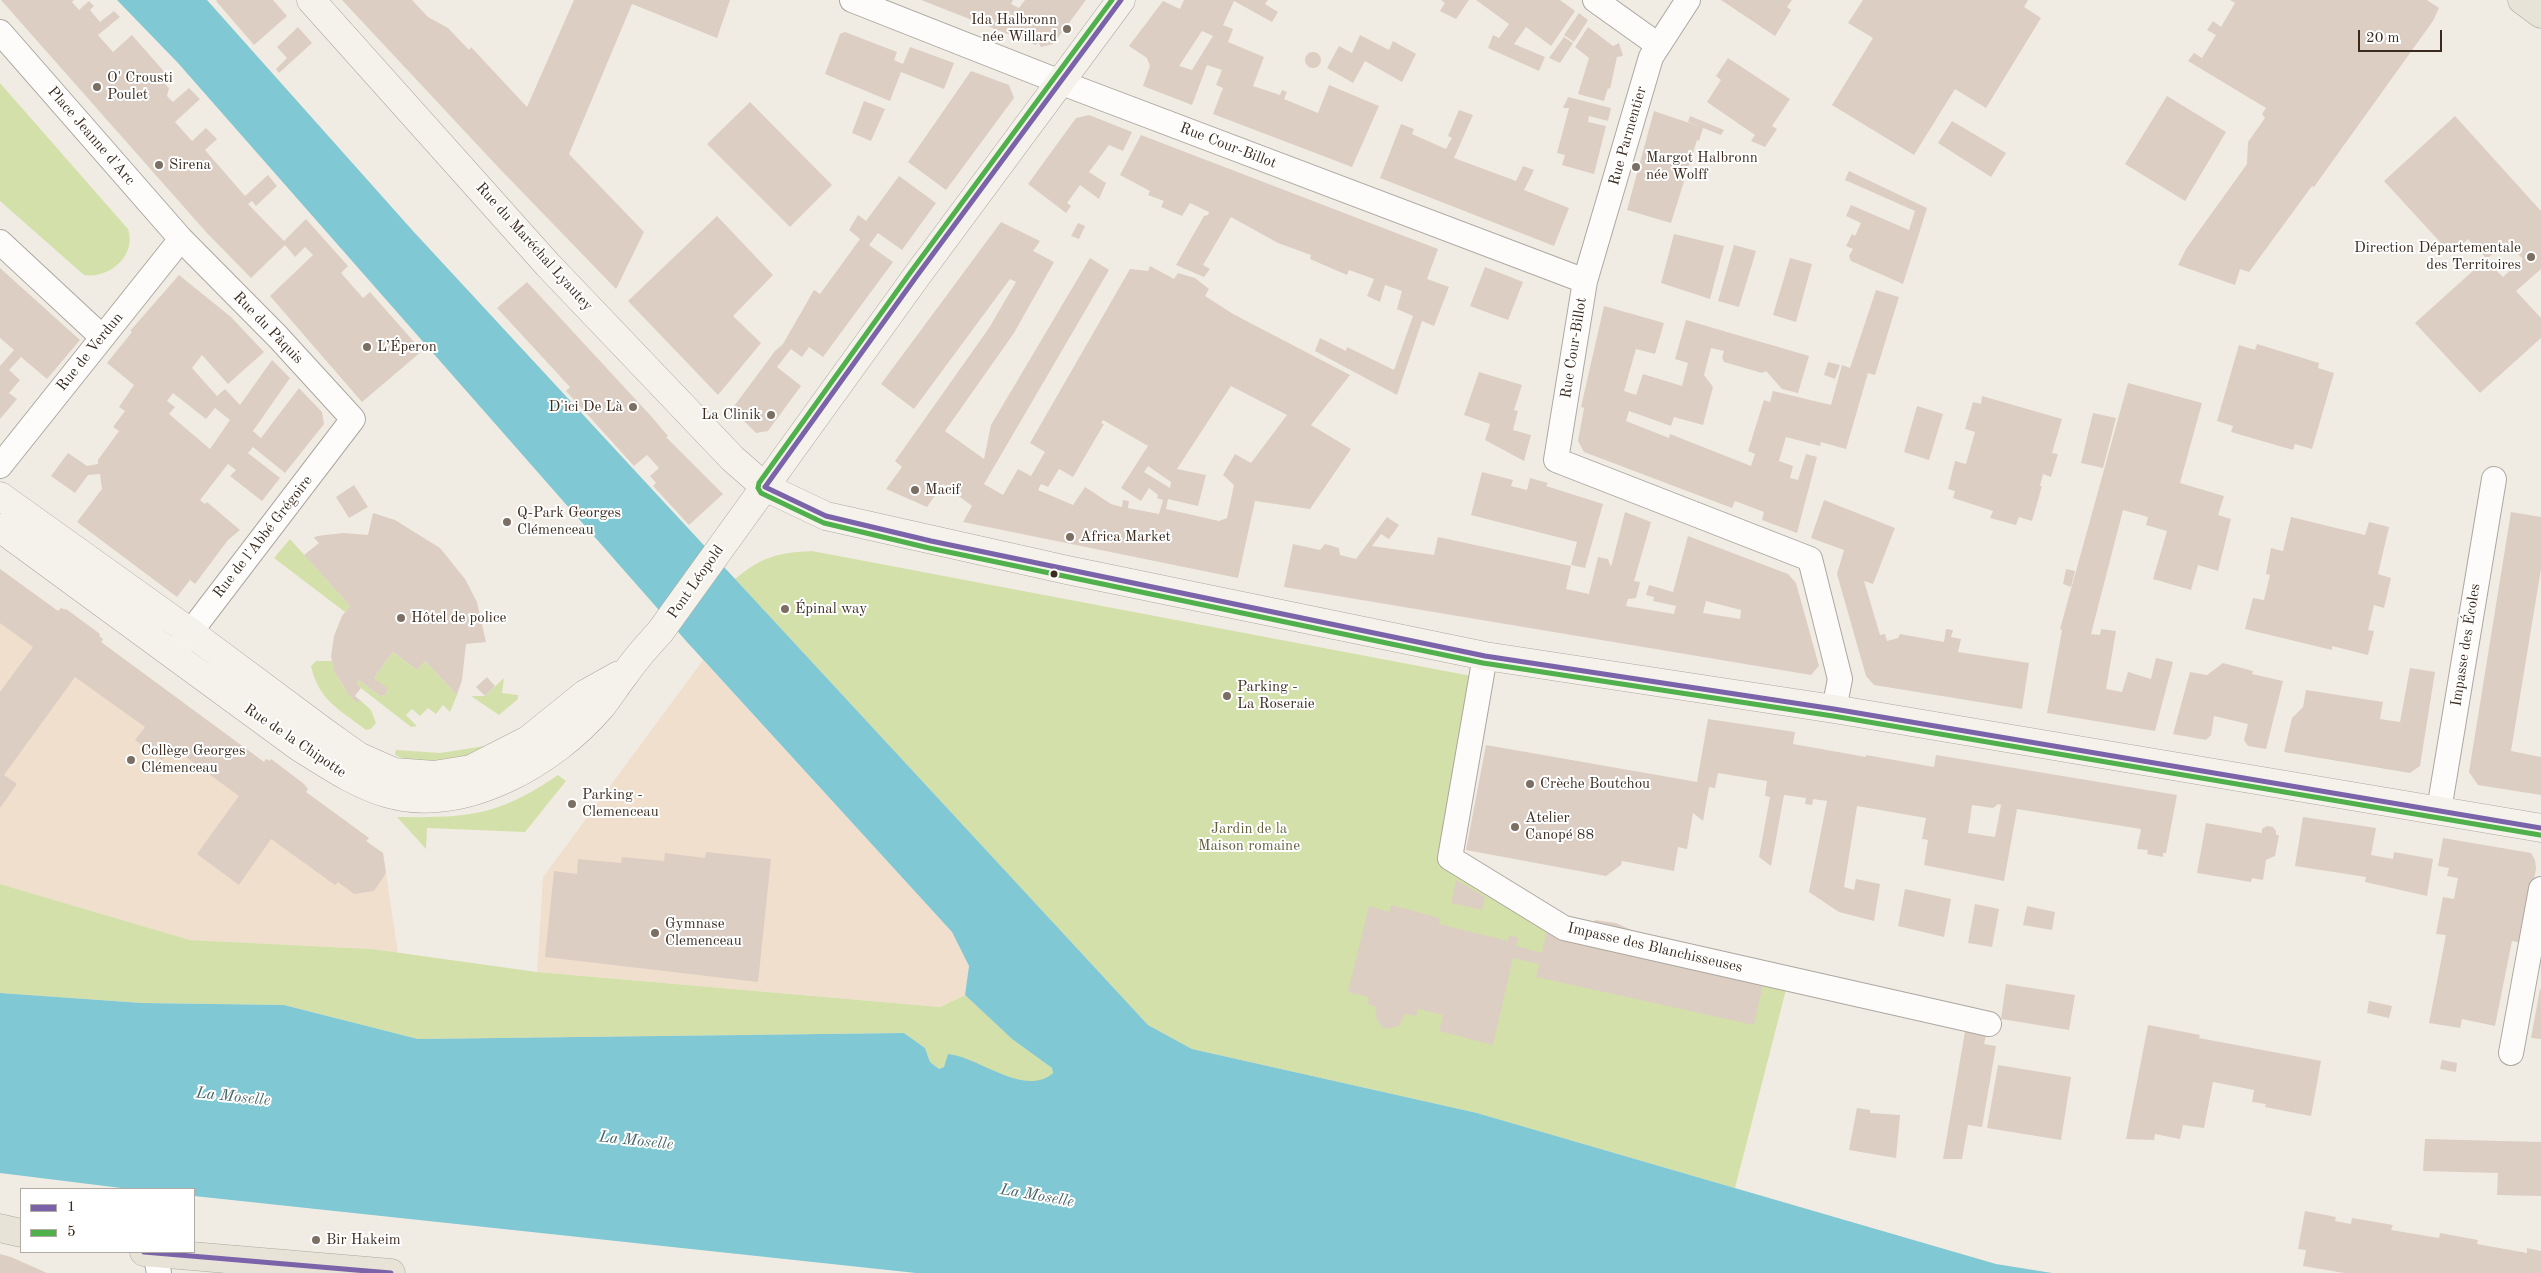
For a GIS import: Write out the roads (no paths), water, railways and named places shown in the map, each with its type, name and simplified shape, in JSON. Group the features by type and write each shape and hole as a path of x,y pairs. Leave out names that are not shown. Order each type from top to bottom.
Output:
{"main road":[{"name":"Rue du Maréchal Lyautey","path":"311,0 548,265 733,460 764,487 826,516 922,539 1485,656 1834,708 2541,828"},
{"path":"764,487 1121,0"},
{"path":"2522,0 2541,14"},
{"name":"Pont Léopold","path":"660,632 764,487"},
{"name":"Rue de la Chipotte","path":"0,496 190,632 358,756 394,772 434,775 471,769 528,740 585,694 627,670"},
{"name":"Rue de la Chipotte","path":"0,528 299,747 349,778 387,794 427,798 470,792 508,780 544,759 601,706 627,670 660,632"},
{"path":"0,1228 20,1234"},
{"path":"153,1259 230,1266 391,1273"}],"street":[{"name":"Rue Cour-Billot","path":"852,0 1060,82 1585,281 1556,460 1810,559 1840,679 1834,708"},
{"path":"1595,0 1658,45"},
{"name":"Rue Parmentier","path":"1585,281 1651,57 1688,0"},
{"name":"Place Jeanne d'Arc","path":"0,32 181,239"},
{"name":"Rue de Verdun","path":"0,466 181,239"},
{"name":"Rue du Pâquis","path":"181,239 278,337 354,419"},
{"path":"0,242 102,337"},
{"name":"Rue de l'Abbé Grégoire","path":"173,655 354,419"},
{"name":"Impasse des Écoles","path":"2439,810 2494,479"},
{"name":"Impasse des Blanchisseuses","path":"1485,656 1450,858 1564,928 1989,1024"},
{"path":"2511,1053 2541,889"}],"water":[{"name":"La Moselle","path":"117,0 207,0 413,231 1148,1025 1192,1049 1477,1113 1996,1264 2052,1273 916,1273 195,1196 195,1188 121,1188 0,1173 0,993 142,1003 284,1005 418,1039 904,1033 925,1048 930,1062 939,1069 944,1067 948,1054 1016,1079 1029,1081 1042,1079 1053,1073 1052,1068 1012,1039 965,995 969,966 952,932 687,642 178,63"}],"place":[{"name":"Ida Halbronn née Willard","path":"1067,29"},
{"name":"O' Crousti Poulet","path":"97,87"},
{"name":"Sirena","path":"159,165"},
{"name":"Margot Halbronn née Wolff","path":"1636,167"},
{"name":"Direction Départementale des Territoires","path":"2531,257"},
{"name":"L’Éperon","path":"367,347"},
{"name":"D'ici De Là","path":"633,407"},
{"name":"La Clinik","path":"771,415"},
{"name":"Macif","path":"915,490"},
{"name":"Q-Park Georges Clémenceau","path":"507,522"},
{"name":"Africa Market","path":"1070,537"},
{"name":"Épinal way","path":"785,609"},
{"name":"Hôtel de police","path":"401,618"},
{"name":"Parking - La Roseraie","path":"1227,696"},
{"name":"Collège Georges Clémenceau","path":"131,760"},
{"name":"Crèche Boutchou","path":"1530,784"},
{"name":"Parking - Clemenceau","path":"572,804"},
{"name":"Atelier Canopé 88","path":"1515,827"},
{"name":"Gymnase Clemenceau","path":"655,933"},
{"name":"Bir Hakeim","path":"316,1240"}],"park label":[{"name":"Jardin de la Maison romaine","path":"1249,838"}]}
